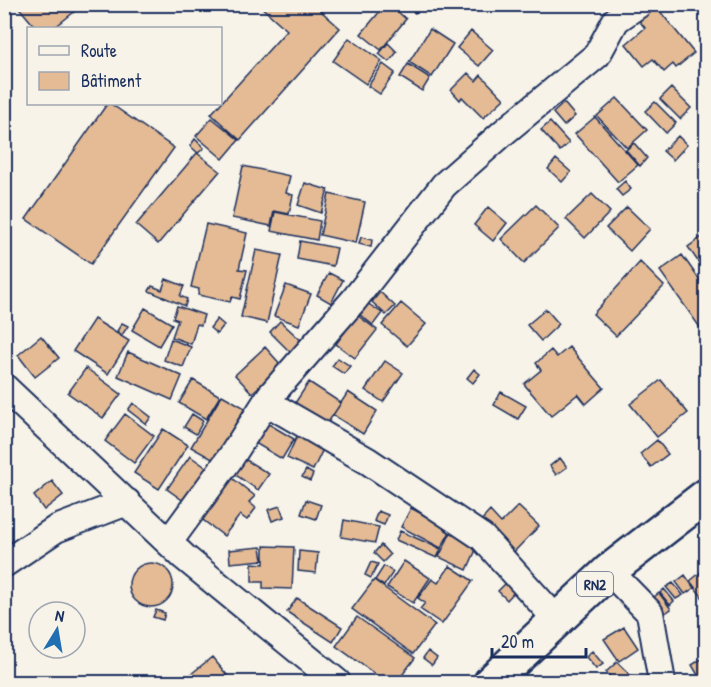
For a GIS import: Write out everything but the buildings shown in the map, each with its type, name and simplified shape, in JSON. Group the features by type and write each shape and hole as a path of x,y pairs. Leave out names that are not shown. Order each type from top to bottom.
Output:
{"highway":[{"name":"RN2","path":"491,682 609,571 706,496"}],"street":[{"path":"169,542 231,457 266,402 354,300 444,185 597,55 616,20 639,4"},
{"path":"4,387 184,557 338,682"},
{"path":"266,402 368,461 482,537 557,620"},
{"path":"4,564 56,529 127,502"},
{"path":"609,571 650,613 662,682"}]}
